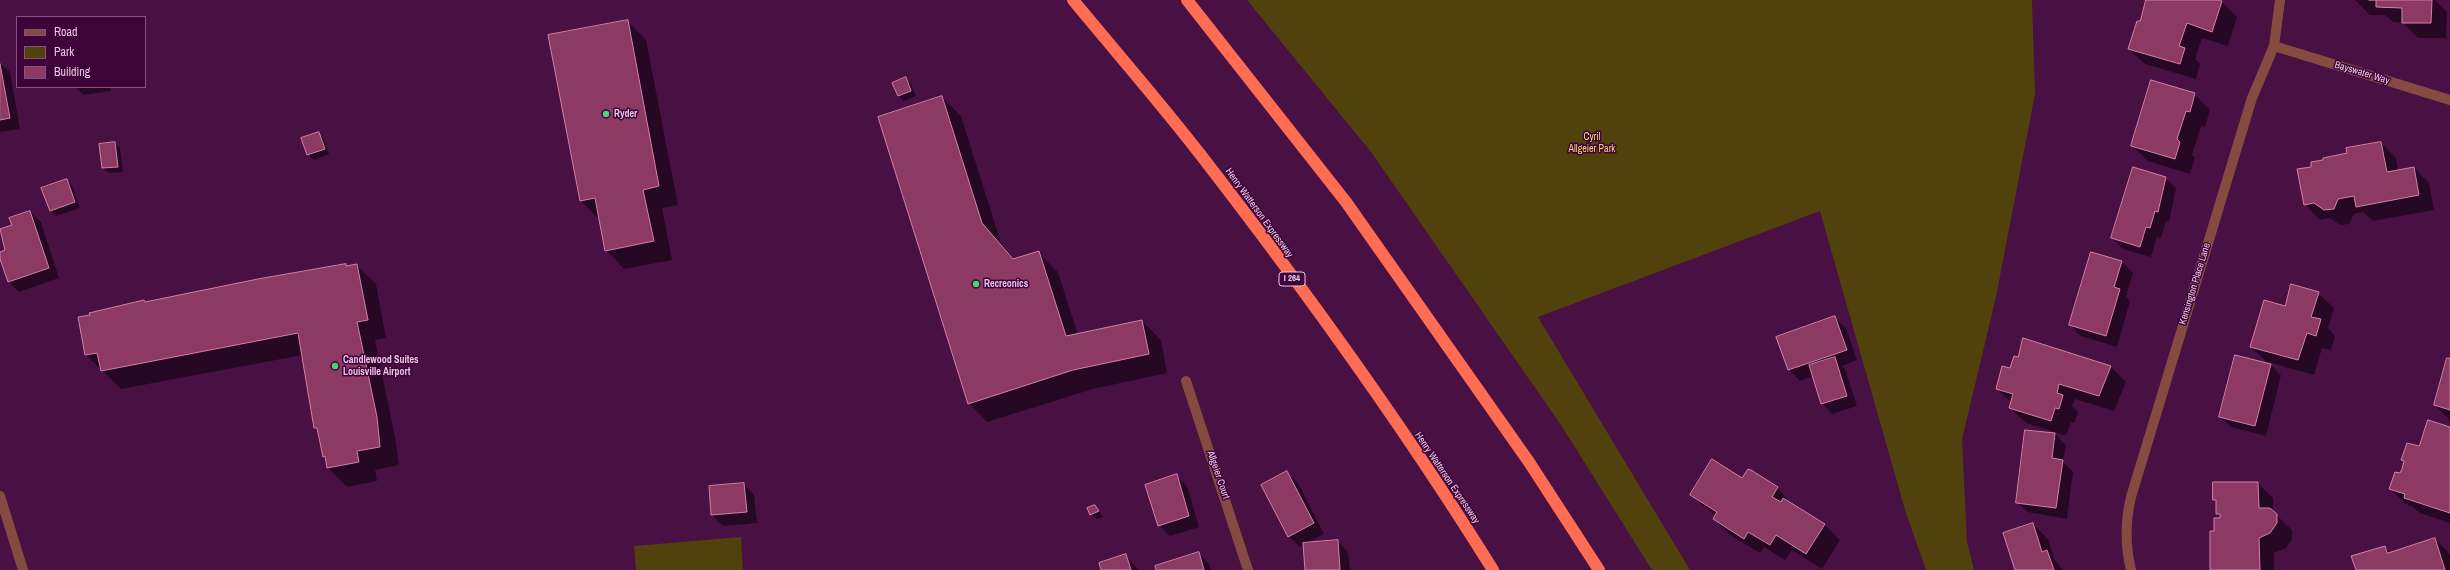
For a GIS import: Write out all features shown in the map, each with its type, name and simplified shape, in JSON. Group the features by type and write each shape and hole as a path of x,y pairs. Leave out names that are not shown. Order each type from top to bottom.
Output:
{"highway":[{"name":"Henry Watterson Expressway","path":"1073,0 1200,153 1290,275 1398,426 1493,570"},
{"path":"1187,0 1351,208 1503,423 1599,570"}],"street":[{"name":"Kensington Place Lane","path":"2131,570 2128,555 2126,518 2131,497 2252,98 2274,46 2280,0"},
{"name":"Bayswater Way","path":"2274,46 2450,100"},
{"name":"Allgeier Court","path":"1186,381 1248,570"},
{"path":"0,496 23,570"}],"green space":[{"name":"Cyril Allgeier Park","path":"1247,0 2032,0 2035,94 1996,297 1962,439 1967,542 1974,570 1926,570 1905,510 1820,211 1538,317 1690,570 1652,570 1561,425 1371,152"},
{"path":"741,537 743,570 636,570 634,546"}],"building":[{"path":"2146,0 2222,1 2212,32 2187,23 2179,46 2185,48 2180,64 2128,49 2137,21 2140,21"},
{"path":"2376,0 2432,0 2431,23 2402,23 2402,8 2376,7"},
{"path":"628,20 659,186 643,190 654,241 605,251 595,198 580,201 548,35"},
{"path":"0,64 10,118 0,120"},
{"path":"906,77 911,91 898,96 892,83"},
{"path":"2151,80 2195,93 2190,112 2186,111 2177,139 2180,142 2175,159 2131,146"},
{"path":"942,96 982,223 1013,259 1039,251 1066,336 1142,320 1149,354 1073,370 968,404 878,117"},
{"path":"319,132 325,149 307,155 301,138"},
{"path":"115,142 118,167 102,168 99,144"},
{"path":"2381,142 2387,172 2414,167 2419,195 2356,207 2354,196 2338,199 2334,209 2324,210 2314,203 2304,205 2297,169 2311,167 2311,162 2323,160 2323,158 2347,153 2346,148"},
{"path":"2133,167 2166,177 2158,212 2155,211 2150,228 2146,227 2140,247 2111,238"},
{"path":"67,179 75,202 50,211 41,188"},
{"path":"30,211 49,268 8,282 0,259 0,252 5,250 0,229 12,225 9,218"},
{"path":"2091,252 2122,261 2114,287 2120,289 2106,336 2069,325"},
{"name":"Candlewood Suites Louisville Airport","path":"346,264 346,266 357,264 368,320 357,322 377,417 380,447 357,451 359,462 327,468 325,456 323,457 317,428 314,428 298,333 101,371 97,353 85,355 78,317 90,315 89,313 144,300 145,302 258,279"},
{"path":"2291,284 2319,292 2311,317 2321,319 2316,336 2307,333 2298,360 2250,347 2264,300 2285,306"},
{"path":"1835,316 1847,350 1788,370 1776,337"},
{"path":"2023,338 2111,366 2099,396 2059,384 2057,393 2063,395 2059,409 2055,408 2051,421 2009,408 2013,394 1996,389 2002,366 2010,368 2014,356 2018,357"},
{"path":"2235,355 2271,364 2255,426 2219,417"},
{"path":"1835,357 1847,396 1821,404 1809,365"},
{"path":"2447,358 2450,358 2450,410 2434,405"},
{"path":"2428,420 2450,427 2450,513 2404,498 2405,494 2389,489 2395,472 2400,473 2402,469 2404,461 2401,460 2407,443 2419,446"},
{"path":"2025,430 2055,433 2052,458 2063,460 2056,508 2016,503"},
{"path":"1712,459 1742,478 1748,469 1751,470 1778,487 1772,497 1781,502 1783,498 1825,524 1806,554 1776,535 1770,545 1748,532 1744,539 1713,519 1717,512 1690,495"},
{"path":"1287,471 1314,523 1288,537 1261,485"},
{"path":"1177,474 1189,516 1158,526 1145,485"},
{"path":"2213,482 2258,482 2259,508 2270,508 2277,514 2277,523 2270,533 2259,538 2260,570 2210,570 2210,531 2214,531 2214,518 2220,518 2220,514 2216,514 2216,500 2213,500"},
{"path":"744,483 747,512 711,515 709,486"},
{"path":"1095,505 1099,511 1090,515 1087,508"},
{"path":"2033,523 2042,552 2047,550 2054,570 2015,570 2003,533"},
{"path":"2435,538 2445,570 2356,570 2351,556 2385,546 2387,553"},
{"path":"1338,540 1340,570 1305,570 1303,543"},
{"path":"1199,552 1204,570 1156,570 1155,566"},
{"path":"1126,554 1131,570 1101,570 1099,563"}],"place":[{"name":"Ryder","path":"606,114"},
{"name":"Recreonics","path":"976,284"},
{"name":"Candlewood Suites Louisville Airport","path":"335,366"}]}
